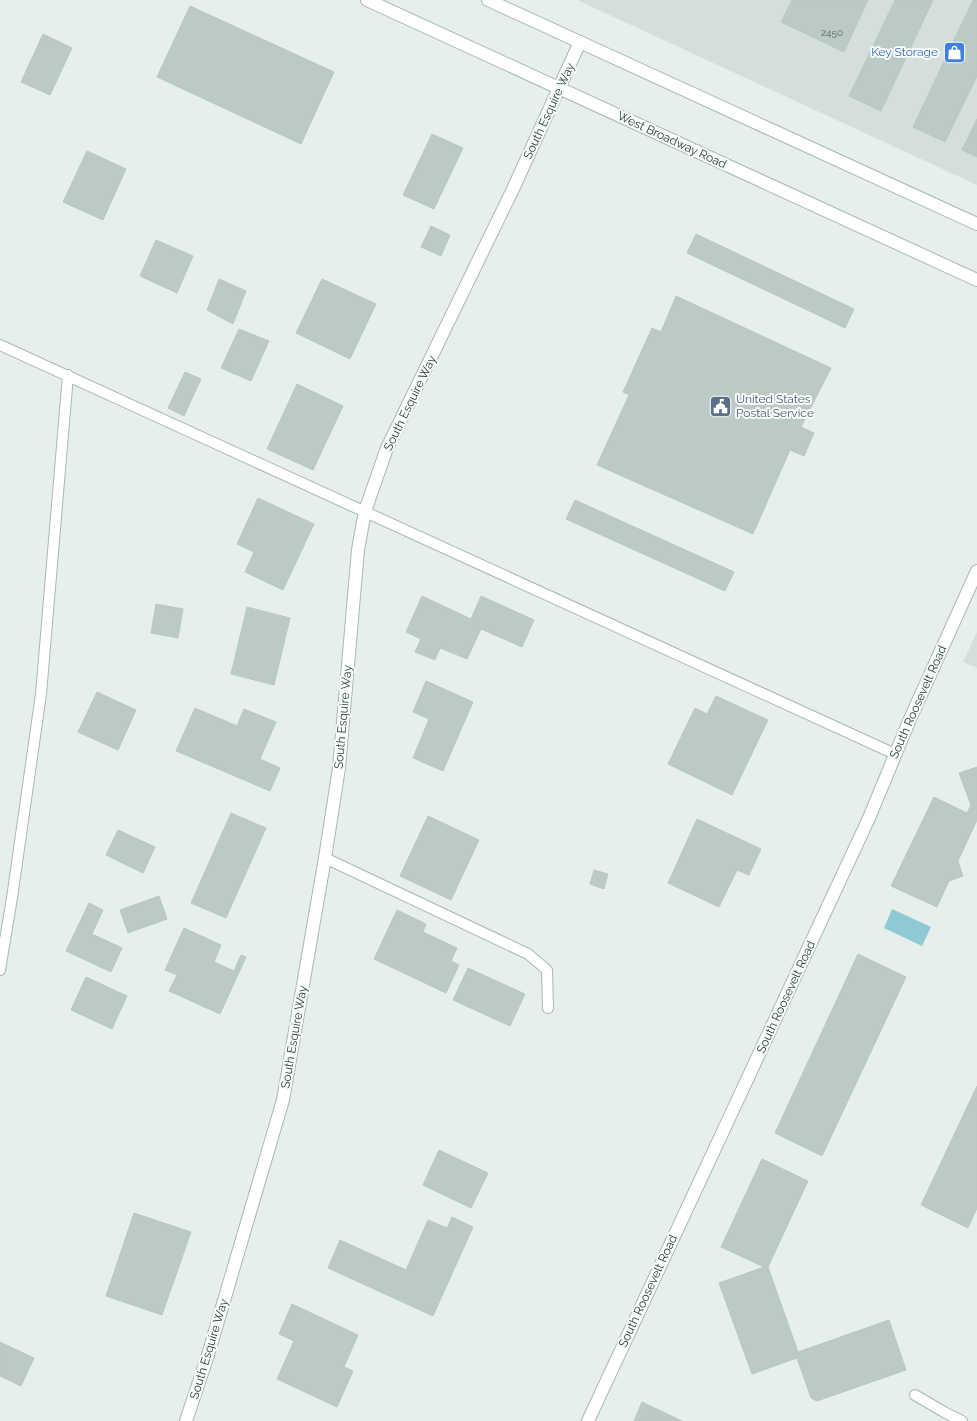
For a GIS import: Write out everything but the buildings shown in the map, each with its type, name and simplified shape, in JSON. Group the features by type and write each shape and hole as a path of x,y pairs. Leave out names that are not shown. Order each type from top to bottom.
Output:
{"street":[{"name":"West Broadway Road","path":"367,0 977,280"},
{"path":"488,0 977,224"},
{"name":"South Esquire Way","path":"186,1421 208,1355 283,1100 339,768 358,550 364,511 387,448 513,189 580,42"},
{"name":"South Roosevelt Road","path":"588,1421 866,825 895,754 977,571"}],"lane":[{"path":"0,345 895,754"},
{"path":"0,970 12,898 41,694 68,375"},
{"path":"325,858 528,954 547,970 548,1008"},
{"path":"915,1395 962,1421"}],"shaded area":[{"path":"577,0 977,0 977,185"},
{"path":"977,632 977,668 963,662"}],"water":[{"path":"892,909 931,927 922,946 884,928"}],"place":[{"name":"Key Storage","path":"954,52"},
{"name":"United States Postal Service","path":"721,406"}]}
